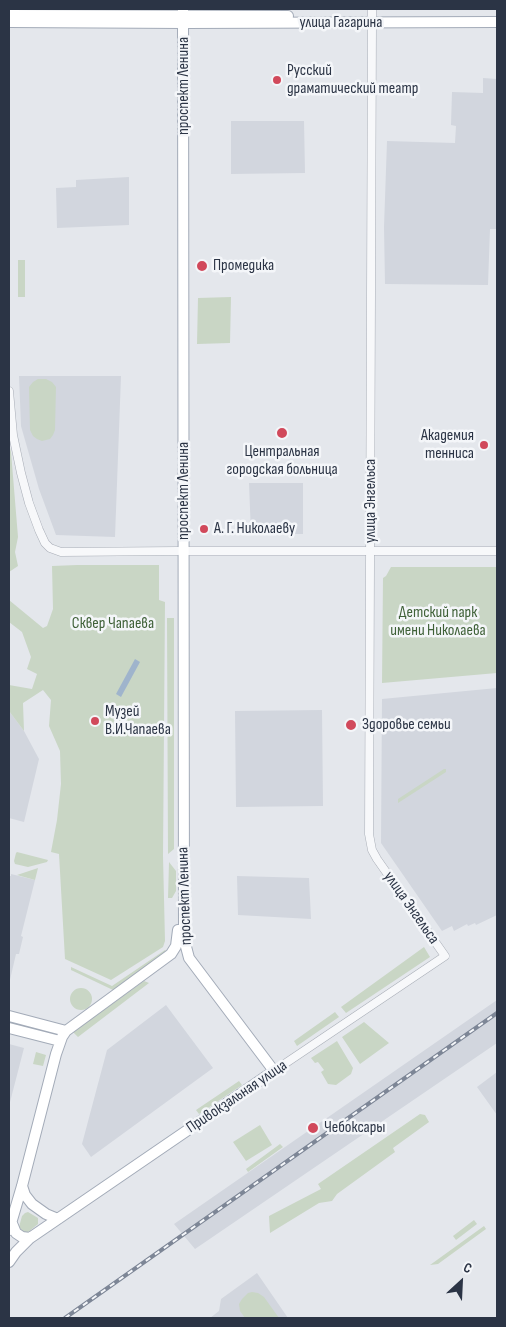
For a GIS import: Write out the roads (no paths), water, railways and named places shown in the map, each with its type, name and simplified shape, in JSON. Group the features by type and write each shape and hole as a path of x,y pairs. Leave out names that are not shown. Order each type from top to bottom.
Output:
{"main road":[{"name":"улица Гагарина","path":"9,15 497,17"},
{"name":"улица Гагарина","path":"9,22 181,16"},
{"name":"проспект Ленина","path":"181,16 183,924 184,939 189,958"},
{"name":"улица Гагарина","path":"372,16 497,22"},
{"name":"проспект Ленина","path":"66,1031 171,954 176,946 178,929 181,552"},
{"name":"проспект Ленина","path":"171,954 181,953 189,958 274,1072"},
{"path":"9,1016 66,1031 60,1041 10,1225 22,1237 30,1238"},
{"path":"9,1028 60,1041"},
{"name":"Привокзальная улица","path":"9,1262 30,1238 274,1072"},
{"path":"22,1186 24,1195 32,1204 58,1220"}],"street":[{"name":"улица Энгельса","path":"372,16 370,844 377,860 445,956"},
{"path":"9,392 13,435 29,503 45,543 50,548 61,552 497,551"},
{"name":"Привокзальная улица","path":"274,1072 445,956"}],"water":[{"path":"135,659 140,662 121,697 116,694"}],"railway":[{"path":"65,1318 497,1013"}],"place":[{"name":"Русский драматический театр","path":"277,80"},
{"name":"Промедика","path":"202,266"},
{"name":"Центральная городская больница","path":"282,433"},
{"name":"Академия тенниса","path":"484,445"},
{"name":"А. Г. Николаеву","path":"204,529"},
{"name":"Музей В.И.Чапаева","path":"95,721"},
{"name":"Здоровье семьи","path":"351,725"},
{"name":"Чебоксары","path":"313,1128"}],"park label":[{"name":"Детский парк имени Николаева","path":"438,622"},
{"name":"Сквер Чапаева","path":"113,624"}]}
